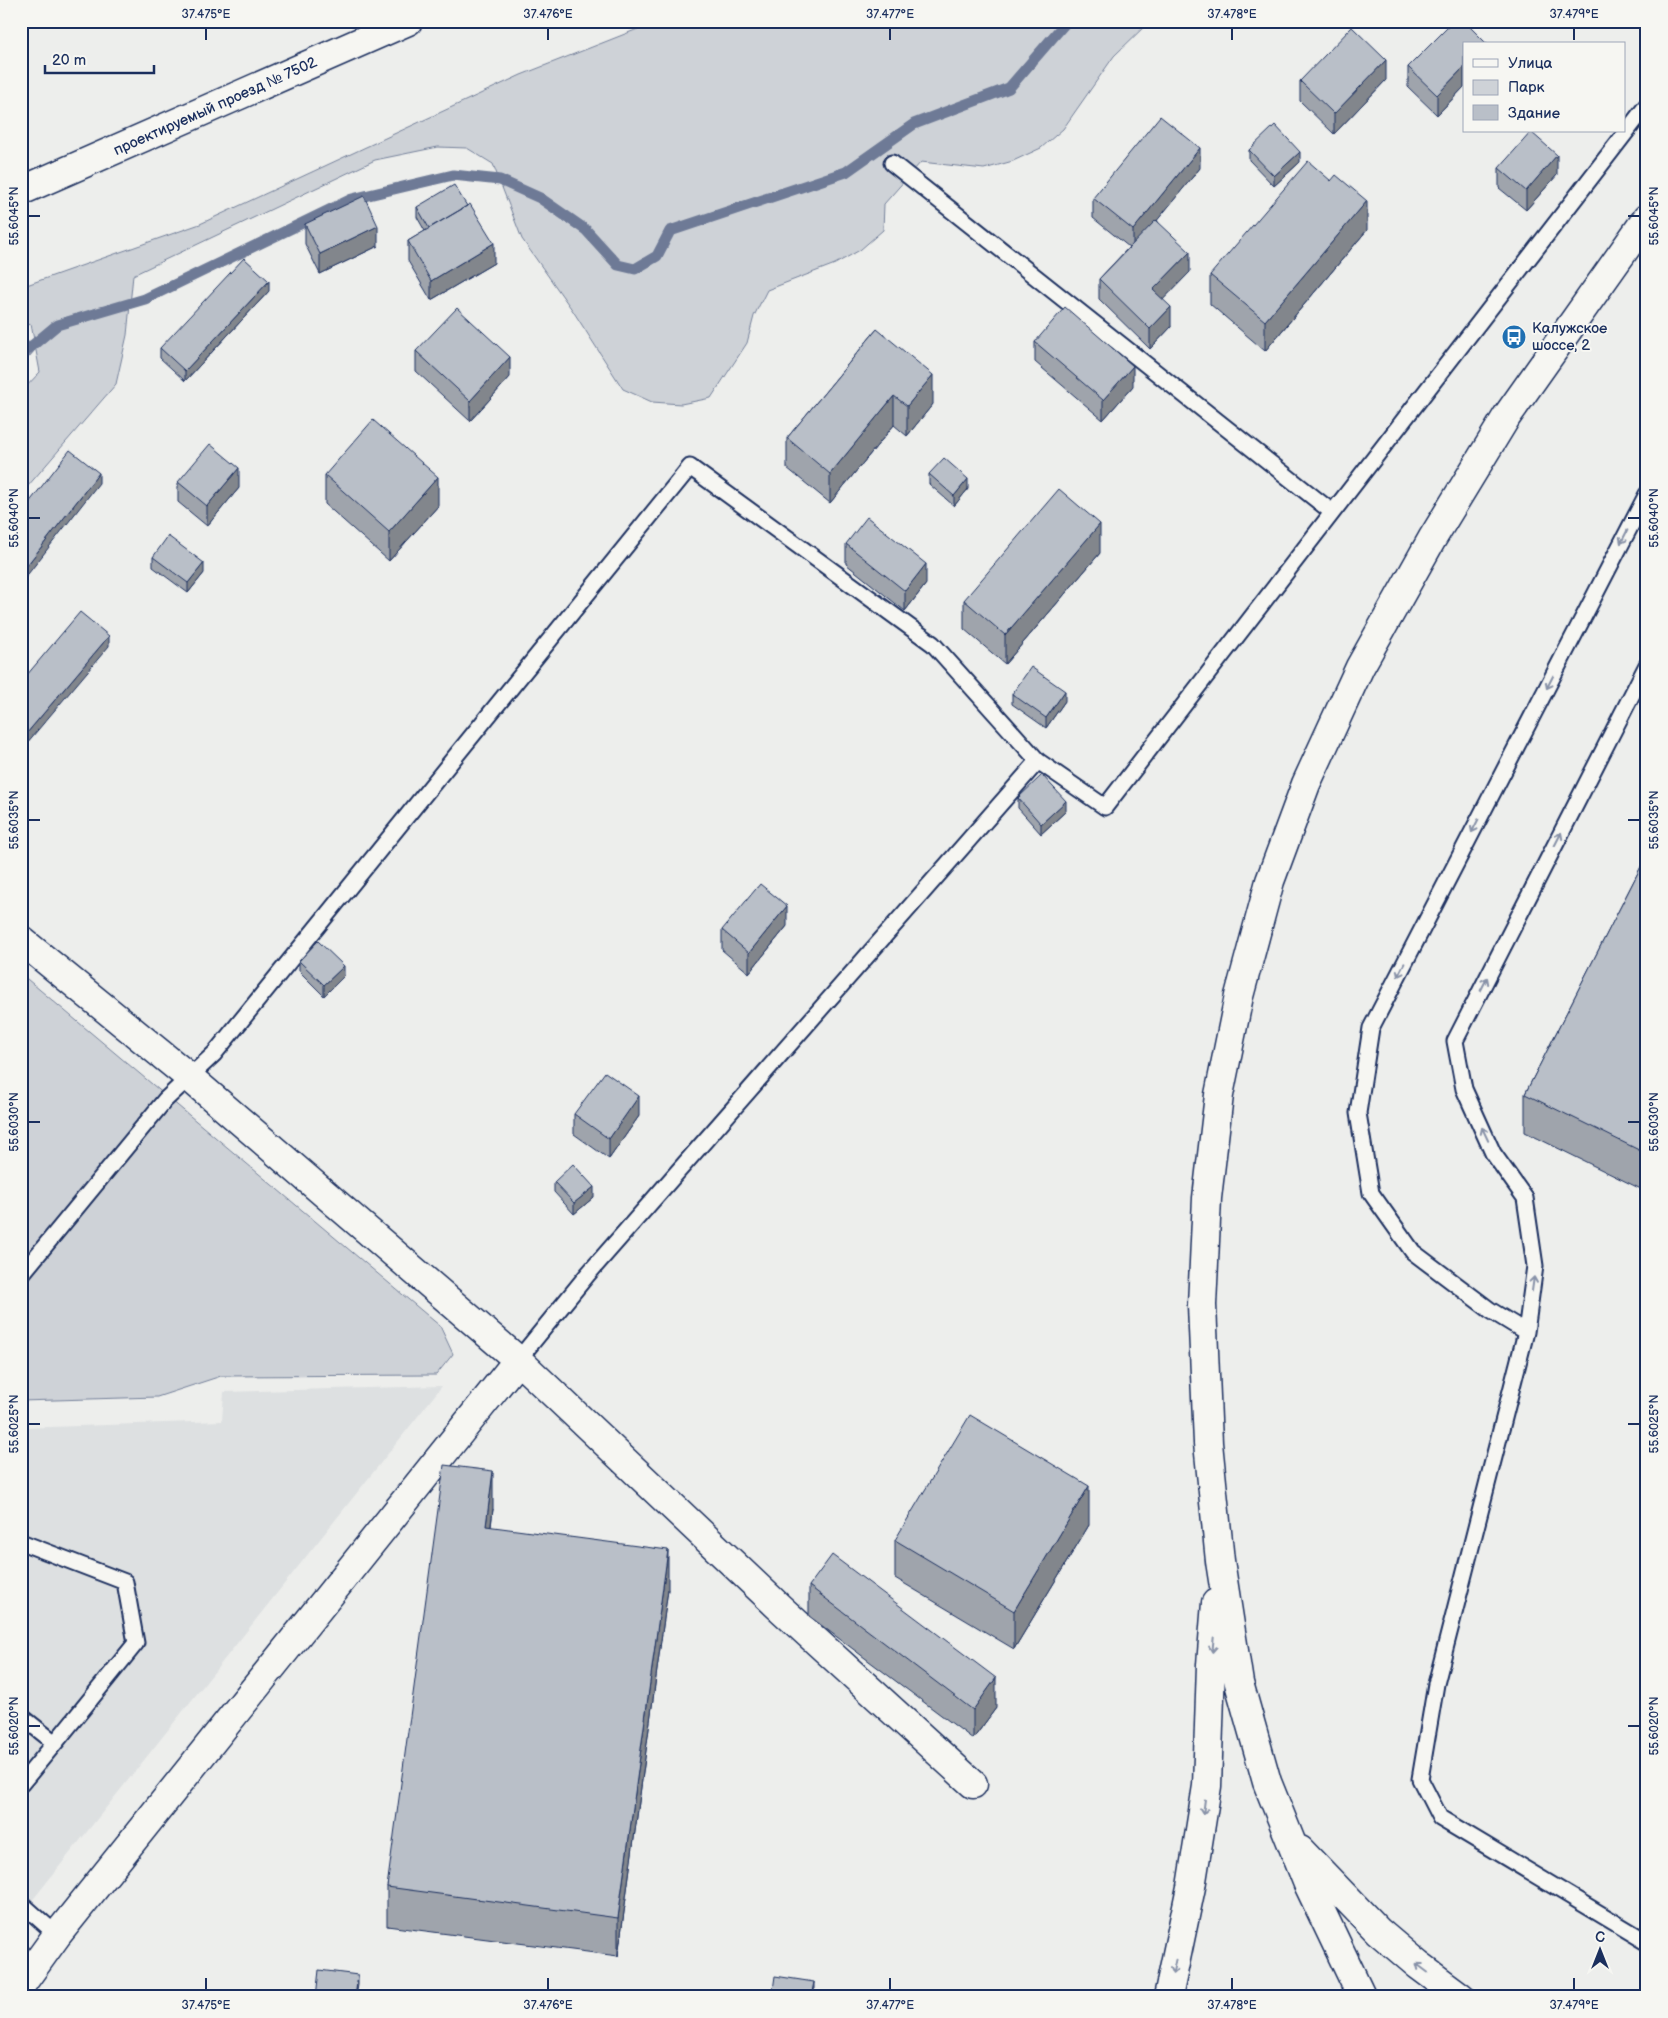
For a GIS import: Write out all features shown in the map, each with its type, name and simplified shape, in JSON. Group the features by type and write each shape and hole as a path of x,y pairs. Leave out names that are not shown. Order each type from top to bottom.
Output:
{"street":[{"name":"проектируемый проезд № 7502","path":"21,191 408,21"},
{"path":"1362,1997 1308,1884 1267,1782 1239,1683 1220,1561 1208,1443 1202,1305 1207,1198 1219,1095 1235,1014 1270,881 1306,784 1360,667 1432,539 1507,416 1647,218"},
{"path":"21,940 189,1077 518,1360 772,1601 973,1784"},
{"path":"21,1984 57,1935 518,1360"},
{"path":"1168,1997 1191,1888 1207,1786 1211,1665 1220,1561"},
{"path":"1290,1840 1378,1931 1418,1965 1461,1997"}],"lane":[{"path":"21,1275 165,1100 214,1054 690,467 933,644 1038,761 1105,806 1647,105"},
{"path":"892,163 1332,512"},
{"path":"1526,1332 1490,1310 1413,1252 1371,1193 1358,1113 1371,1028 1647,494"},
{"path":"1647,665 1455,1041 1464,1088 1493,1152 1524,1198 1536,1266 1526,1332 1436,1684 1420,1779 1440,1818 1647,1942"},
{"path":"518,1360 588,1274 1038,761"},
{"path":"21,1542 125,1582 136,1644 21,1784"},
{"path":"21,1716 55,1743"},
{"path":"21,1902 57,1935"}],"shaded area":[{"path":"442,1386 21,1914 21,1428 222,1421 224,1392"}],"green space":[{"path":"658,21 1150,21 1114,56 1063,129 1041,148 1013,161 984,169 921,162 884,204 883,230 860,250 835,264 767,290 754,316 747,343 711,398 681,404 652,402 623,389 573,311 522,239 493,164 467,148 438,147 375,160 133,275 127,335 116,384 21,494 21,392 40,372 31,324 21,327 21,287 200,224 521,75"},
{"path":"21,974 440,1326 453,1354 436,1375 221,1376 157,1397 21,1401"}],"water":[{"path":"57,325 21,366 21,347"}],"building":[{"path":"1454,21 1464,21 1485,42 1463,42 1463,68 1437,95 1408,67"},
{"path":"1352,27 1386,60 1334,114 1300,81"},
{"path":"1160,116 1200,148 1133,230 1093,198"},
{"path":"1275,125 1300,152 1274,176 1249,150"},
{"path":"1531,132 1557,155 1526,191 1499,168"},
{"path":"1308,161 1331,181 1336,175 1367,201 1265,321 1210,275"},
{"path":"454,185 467,206 429,228 417,207"},
{"path":"364,196 378,226 320,254 305,224"},
{"path":"470,204 494,243 431,281 408,241"},
{"path":"1156,220 1190,252 1153,290 1171,307 1150,329 1099,279"},
{"path":"244,258 269,281 185,371 160,348"},
{"path":"1065,307 1133,366 1103,400 1035,342"},
{"path":"457,308 510,357 470,401 416,351"},
{"path":"877,329 933,375 907,406 894,396 830,474 787,438"},
{"path":"373,420 438,477 389,532 325,475"},
{"path":"210,444 239,468 207,506 178,482"},
{"path":"70,450 99,473 21,573 21,513"},
{"path":"944,458 968,479 954,496 929,474"},
{"path":"1059,489 1100,524 1005,635 964,600"},
{"path":"867,517 926,564 905,591 846,544"},
{"path":"168,536 204,563 188,583 153,557"},
{"path":"80,612 109,636 21,740 21,682"},
{"path":"1031,667 1065,691 1046,718 1012,694"},
{"path":"1042,775 1066,801 1041,824 1018,798"},
{"path":"1647,855 1647,1154 1525,1094"},
{"path":"760,884 787,906 749,953 722,930"},
{"path":"318,941 344,966 324,985 299,961"},
{"path":"605,1072 639,1096 609,1139 574,1114"},
{"path":"573,1164 594,1187 574,1203 554,1182"},
{"path":"970,1415 1089,1486 1014,1611 895,1540"},
{"path":"444,1465 493,1471 486,1526 668,1550 618,1918 387,1887"},
{"path":"832,1555 996,1678 973,1710 809,1586"},
{"path":"319,1970 358,1975 355,1997 316,1997"},
{"path":"775,1976 814,1982 811,1997 772,1997"}],"waterway":[{"path":"21,355 57,325 145,299 352,199 453,175 500,180 540,198 586,230 618,265 635,269 657,256 670,231 846,172 914,124 1009,88 1067,21"}],"place":[{"name":"Калужское шоссе, 2","path":"1514,337"}]}
